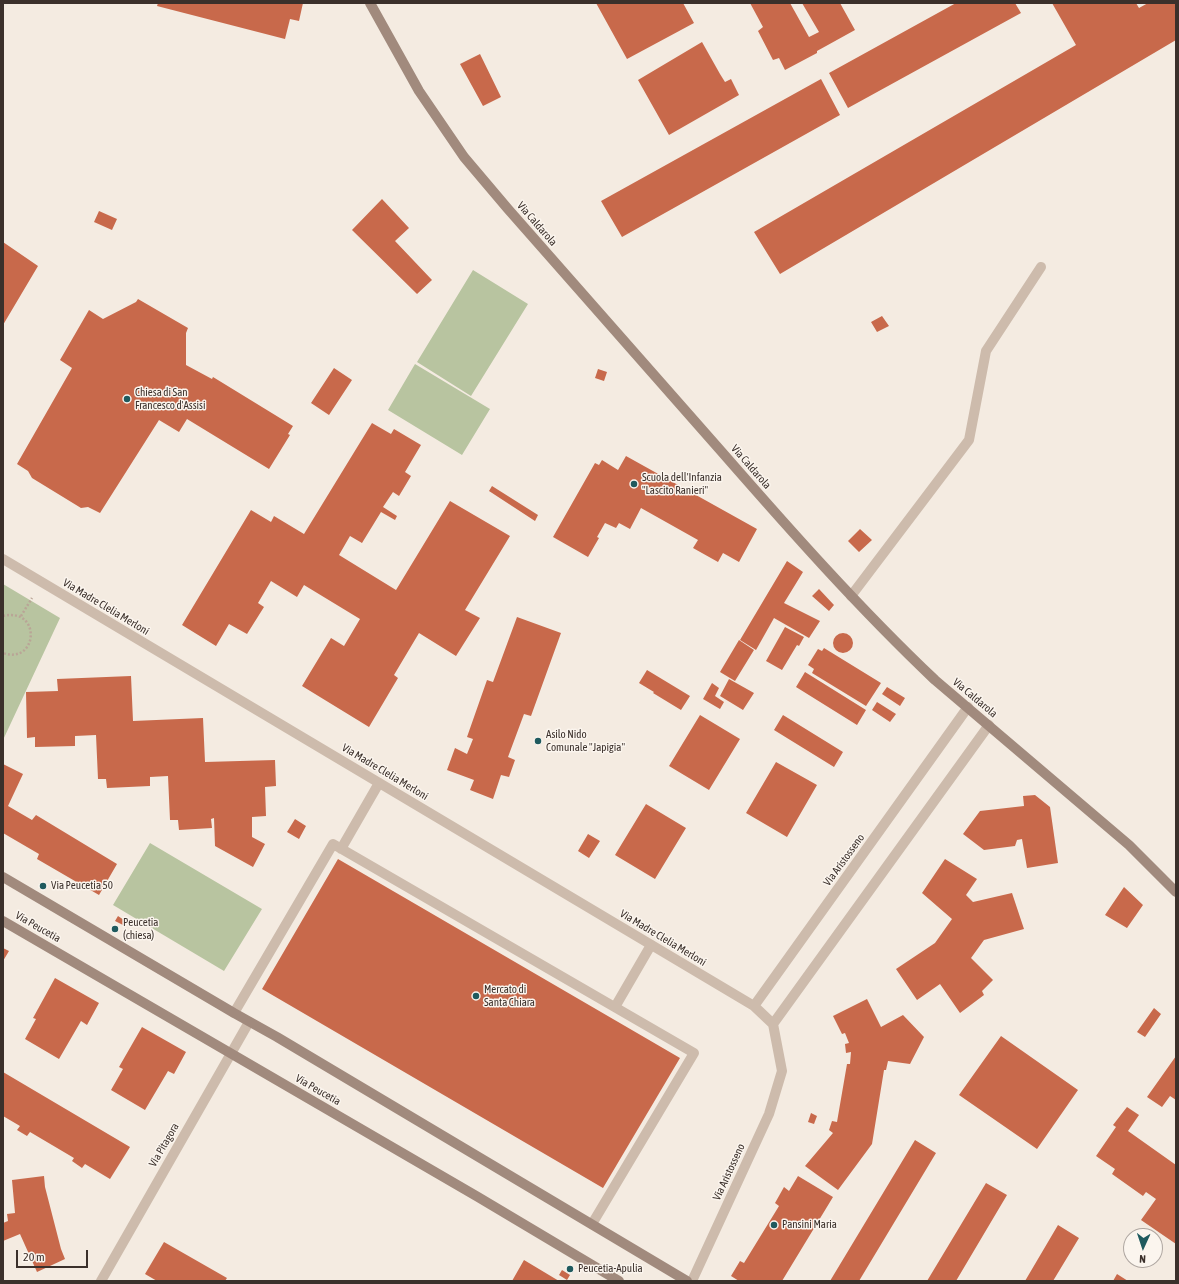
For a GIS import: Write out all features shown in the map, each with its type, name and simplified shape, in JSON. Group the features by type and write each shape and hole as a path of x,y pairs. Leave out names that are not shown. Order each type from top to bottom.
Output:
{"main road":[{"name":"Via Caldarola","path":"370,3 419,91 464,157 753,488 851,596 935,680 1129,845 1176,892"},
{"path":"3,877 249,1022 284,1041 687,1281"},
{"name":"Via Peucetia","path":"3,921 478,1197 619,1281"}],"street":[{"path":"851,596 969,440 986,351 1041,267"},
{"name":"Via Madre Clelia Merloni","path":"3,559 754,1006"},
{"name":"Via Aristosseno","path":"754,1006 968,707"},
{"path":"754,1006 773,1024 989,725"},
{"path":"341,849 379,783"},
{"path":"234,1013 333,844 694,1053 592,1224"},
{"path":"615,1007 651,945"},
{"name":"Via Pitagora","path":"101,1281 249,1022"},
{"name":"Via Aristosseno","path":"692,1281 769,1114 782,1071 773,1024"}],"path":[{"path":"20,617 32,598"},
{"path":"3,616 11,614 20,617 28,623 31,630 29,643 24,650 18,654 3,654"}],"green space":[{"path":"473,270 528,304 471,396 417,362"},
{"path":"415,364 490,409 462,455 388,410"},
{"path":"3,584 60,618 3,740"},
{"path":"150,843 262,909 224,971 113,905"}],"building":[{"path":"158,3 303,3 299,21 290,19 285,39 157,6"},
{"path":"596,3 683,3 694,23 627,59"},
{"path":"750,3 790,3 809,37 819,32 802,3 840,3 855,30 785,70 779,58 773,60 758,31 763,27"},
{"path":"956,3 1015,3 1021,13 848,108 829,73"},
{"path":"1052,3 1136,3 1139,8 1148,3 1176,3 1176,40 780,274 754,232 1076,45"},
{"path":"702,42 725,82 731,79 739,95 669,135 638,80"},
{"path":"480,54 501,97 483,106 460,64"},
{"path":"821,79 840,115 622,237 601,201"},
{"path":"382,199 409,228 395,241 432,280 417,294 352,230"},
{"path":"99,211 117,219 112,230 94,222"},
{"path":"3,242 38,266 3,325"},
{"name":"Chiesa di San Francesco d'Assisi","path":"138,299 188,328 186,333 186,365 212,379 213,377 293,426 288,434 290,435 269,469 187,419 179,432 159,420 100,513 88,507 81,508 32,478 28,471 17,464 72,368 60,360 89,310 103,319 136,302"},
{"path":"882,316 889,326 877,332 871,322"},
{"path":"334,368 352,380 329,415 311,403"},
{"path":"598,369 607,372 604,381 595,378"},
{"path":"372,423 391,434 394,429 421,445 405,472 411,476 399,496 393,492 383,507 397,516 395,520 381,512 362,543 350,536 339,555 396,590 450,501 510,536 465,610 480,618 456,656 419,633 394,675 398,678 369,727 302,686 331,638 344,646 360,619 304,585 297,597 271,581 258,603 264,607 247,634 229,624 216,646 182,625 251,510 271,522 274,516 304,534"},
{"path":"626,456 757,529 739,562 723,553 718,562 693,548 698,540 641,508 630,529 619,523 616,528 605,523 597,537 599,538 588,557 553,537 595,463 599,465 602,460 618,470"},
{"path":"492,486 538,515 535,521 489,491"},
{"path":"860,529 872,540 859,552 848,541"},
{"path":"787,561 803,572 784,603 820,621 809,638 774,618 756,650 740,640"},
{"path":"819,589 834,605 829,611 812,596"},
{"path":"517,617 561,633 531,716 524,714 508,757 515,760 509,777 501,775 493,799 470,790 474,780 447,770 455,748 467,754 473,739 467,737 487,680 493,682"},
{"path":"785,627 804,637 799,646 797,645 782,670 766,661"},
{"path":"843,633 850,636 853,643 850,650 843,653 836,650 833,643 836,636"},
{"path":"739,640 754,650 735,681 720,672"},
{"path":"824,648 881,683 866,706 812,673 814,669 808,665 818,649 822,651"},
{"path":"647,670 690,696 681,710 639,683"},
{"path":"805,672 866,710 857,725 796,687"},
{"path":"131,676 133,721 203,718 205,762 275,760 276,786 265,787 266,816 252,817 252,837 265,844 253,867 215,846 214,818 211,819 212,828 179,830 178,820 170,820 168,776 150,777 150,786 107,788 106,779 98,779 96,735 75,736 75,746 35,747 35,737 27,738 26,692 58,691 57,679"},
{"path":"729,679 754,693 743,710 720,696"},
{"path":"712,683 719,688 715,696 724,702 720,709 703,699"},
{"path":"887,687 905,698 900,706 882,694"},
{"path":"877,702 896,714 890,722 872,710"},
{"path":"700,715 740,739 709,790 669,766"},
{"path":"783,715 843,752 834,767 774,730"},
{"path":"776,762 817,785 787,837 746,813"},
{"path":"3,764 23,774 8,806 32,820 36,815 117,864 99,895 37,859 39,854 3,833"},
{"path":"1035,795 1050,807 1058,863 1027,868 1022,839 1017,840 1015,846 984,850 963,834 980,811 1024,806 1023,796"},
{"path":"646,804 686,828 655,879 615,855"},
{"path":"295,819 306,826 299,839 287,832"},
{"path":"588,834 600,841 589,858 578,851"},
{"path":"338,859 680,1058 603,1188 262,989"},
{"path":"945,859 977,879 966,895 973,902 1012,893 1024,929 984,940 971,958 993,980 982,991 984,995 960,1013 940,984 917,1000 896,969 935,943 952,919 922,893"},
{"path":"1124,887 1143,905 1127,928 1105,915"},
{"path":"118,916 127,922 125,926 115,921"},
{"path":"3,948 9,951 3,961"},
{"path":"55,978 99,1003 87,1025 81,1021 59,1059 25,1039 36,1019 33,1018"},
{"path":"867,999 881,1027 903,1015 924,1037 910,1064 888,1061 886,1070 884,1070 872,1144 838,1190 805,1166 833,1133 829,1130 832,1121 837,1122 847,1064 850,1064 851,1052 846,1053 845,1044 849,1043 845,1033 842,1034 833,1016"},
{"path":"1154,1008 1161,1014 1145,1037 1137,1032"},
{"path":"142,1027 186,1052 174,1074 168,1071 145,1110 111,1090 123,1069 119,1067"},
{"path":"1001,1036 1078,1090 1037,1149 959,1095"},
{"path":"1176,1056 1176,1100 1170,1096 1162,1107 1147,1097"},
{"path":"3,1072 130,1147 110,1179 85,1164 82,1168 72,1161 74,1158 30,1132 27,1136 17,1130 20,1126 3,1116"},
{"path":"1127,1107 1139,1115 1128,1131 1176,1165 1176,1244 1163,1235 1163,1228 1153,1228 1141,1220 1156,1199 1146,1192 1143,1196 1112,1174 1115,1169 1096,1156 1116,1127 1113,1125"},
{"path":"811,1113 817,1116 814,1124 808,1122"},
{"path":"915,1140 936,1153 859,1281 830,1281"},
{"path":"44,1176 45,1187 65,1259 37,1272 20,1234 3,1241 3,1223 8,1221 7,1214 15,1213 12,1180"},
{"path":"798,1176 833,1197 782,1281 739,1281 731,1276 740,1261 744,1263 779,1206 775,1203 784,1187 789,1191"},
{"path":"986,1183 1007,1195 956,1281 927,1281"},
{"path":"1058,1225 1079,1238 1053,1281 1025,1281"},
{"path":"164,1242 227,1278 225,1281 157,1281 145,1274"},
{"path":"524,1260 559,1281 512,1281"},
{"path":"562,1270 570,1275 567,1280 559,1275"},
{"path":"1117,1274 1128,1281 1113,1281"}],"place":[{"name":"Chiesa di San Francesco d'Assisi","path":"127,399"},
{"name":"Scuola dell'Infanzia \"Lascito Ranieri\"","path":"634,484"},
{"name":"Asilo Nido Comunale \"Japigia\"","path":"538,741"},
{"name":"Via Peucetia 50","path":"43,886"},
{"name":"Peucetia (chiesa)","path":"115,929"},
{"name":"Mercato di Santa Chiara","path":"476,996"},
{"name":"Pansini Maria","path":"774,1225"},
{"name":"Peucetia-Apulia","path":"570,1269"}]}
